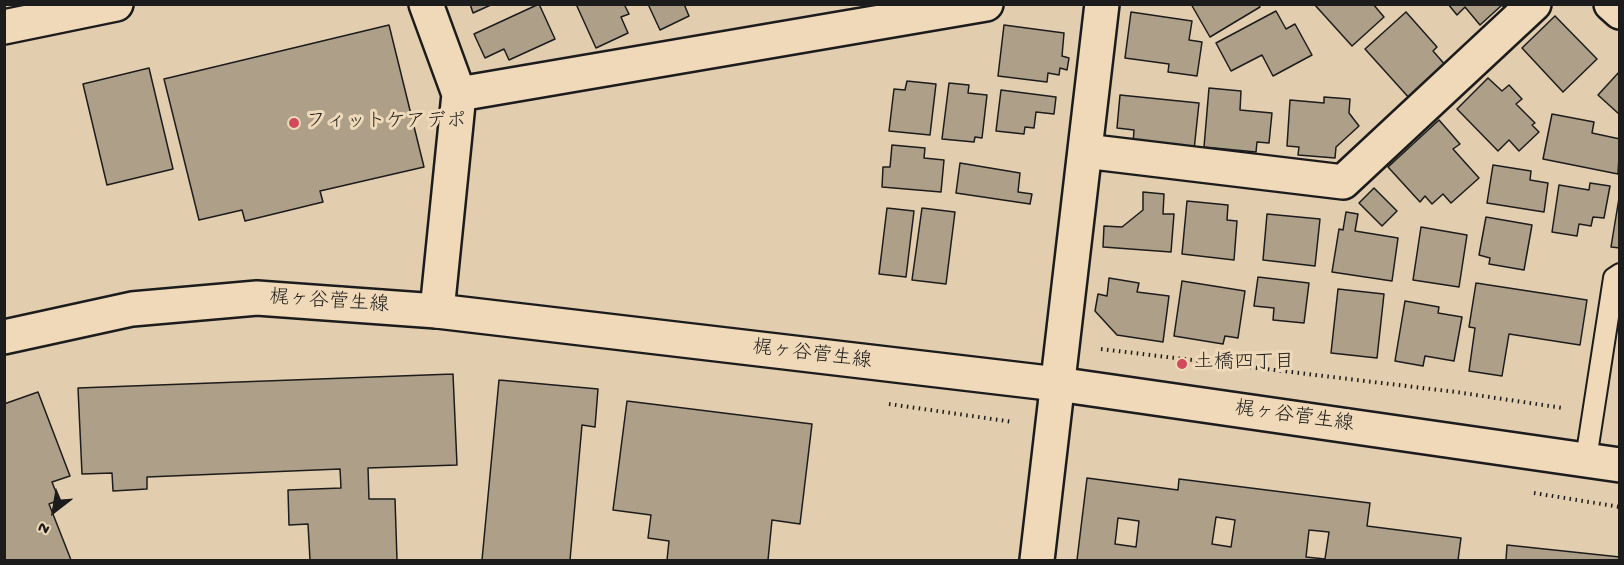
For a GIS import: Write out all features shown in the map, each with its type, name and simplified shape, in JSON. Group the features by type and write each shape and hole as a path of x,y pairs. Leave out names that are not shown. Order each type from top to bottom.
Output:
{"street":[{"path":"4,27 116,4"},
{"path":"426,4 459,94 437,311"},
{"path":"459,94 986,4"},
{"path":"1037,561 1102,4"},
{"path":"1085,151 1343,182 1534,4"},
{"path":"1611,4 1620,12"},
{"name":"梶ヶ谷菅生線","path":"4,337 132,309 257,298 437,311 1057,384 1620,465"}],"lane":[{"path":"1586,459 1614,278 1620,274"}],"path":[{"path":"1101,349 1456,392 1592,412"},
{"path":"885,404 1013,422"}],"building":[{"path":"470,4 493,4 473,13"},
{"path":"539,4 555,39 509,60 504,49 485,58 474,34"},
{"path":"576,4 624,4 629,14 621,17 628,33 596,48"},
{"path":"648,4 684,4 689,16 660,30"},
{"path":"1191,4 1258,4 1260,7 1210,37"},
{"path":"1314,4 1373,4 1384,17 1352,46"},
{"path":"1448,4 1510,4 1505,9 1502,5 1480,25 1465,7 1457,15"},
{"path":"1276,11 1286,29 1295,24 1312,55 1273,76 1262,55 1231,71 1216,43"},
{"path":"1131,12 1192,21 1189,40 1202,42 1197,76 1168,72 1169,64 1125,58"},
{"path":"1406,12 1437,47 1433,51 1447,67 1411,100 1365,49"},
{"path":"1555,16 1597,59 1563,92 1522,48"},
{"name":"フィットケアデポ","path":"389,25 424,167 320,191 323,202 245,221 242,210 199,220 164,79"},
{"path":"1004,25 1064,33 1062,56 1069,58 1067,70 1060,68 1059,75 1048,73 1047,82 998,76"},
{"path":"149,68 173,169 107,185 83,84"},
{"path":"1620,71 1620,115 1598,95"},
{"path":"1488,78 1502,91 1509,85 1522,99 1516,104 1535,123 1532,125 1539,132 1519,151 1509,140 1498,151 1457,109"},
{"path":"907,81 936,84 930,135 889,131 894,89 905,90"},
{"path":"949,83 969,85 968,93 987,95 982,138 975,137 974,142 942,139"},
{"path":"1209,88 1241,91 1240,110 1272,113 1269,143 1257,142 1256,152 1204,147"},
{"path":"1001,90 1056,97 1054,114 1036,112 1034,128 1025,127 1024,134 996,131"},
{"path":"1120,95 1199,103 1194,150 1133,144 1134,130 1117,128"},
{"path":"1324,97 1350,99 1349,113 1359,126 1336,147 1335,158 1298,155 1299,147 1287,146 1290,100 1324,103"},
{"path":"1552,114 1594,122 1592,133 1620,139 1618,174 1543,159"},
{"path":"1439,120 1460,144 1453,149 1479,178 1451,203 1443,194 1432,204 1425,196 1420,202 1388,167"},
{"path":"892,145 925,148 924,158 944,160 941,192 882,187 883,167 890,167"},
{"path":"960,163 1020,173 1018,192 1032,194 1030,204 956,193"},
{"path":"1493,165 1531,171 1530,180 1548,183 1544,212 1487,203"},
{"path":"1590,183 1610,186 1604,218 1593,217 1591,226 1579,224 1577,236 1552,232 1559,185 1589,190"},
{"path":"1374,188 1397,211 1382,226 1359,203"},
{"path":"1143,192 1164,194 1163,214 1174,214 1171,252 1103,247 1104,226 1122,227 1143,210"},
{"path":"1620,198 1620,248 1611,247"},
{"path":"1187,201 1228,205 1227,220 1237,221 1234,260 1182,254"},
{"path":"887,208 914,211 906,277 879,274"},
{"path":"922,208 955,212 946,284 912,280"},
{"path":"1346,212 1358,214 1355,231 1398,238 1392,281 1332,272 1339,229 1343,230"},
{"path":"1267,214 1320,219 1315,266 1263,260"},
{"path":"1486,217 1532,225 1524,270 1489,264 1490,258 1479,255"},
{"path":"1421,227 1467,235 1459,287 1413,280"},
{"path":"1258,277 1309,283 1304,323 1273,320 1274,308 1254,306"},
{"path":"1109,278 1139,283 1137,292 1169,296 1163,342 1117,335 1095,311 1098,294 1107,296"},
{"path":"1182,281 1245,291 1238,338 1225,336 1223,344 1174,336"},
{"path":"1476,283 1587,300 1580,345 1509,334 1502,376 1469,371 1475,328 1469,327"},
{"path":"1338,289 1384,294 1377,358 1331,353"},
{"path":"1405,301 1439,307 1438,313 1462,317 1454,361 1425,356 1423,366 1395,361"},
{"path":"453,374 457,465 368,468 369,499 395,499 397,560 310,560 308,524 289,525 288,490 341,488 340,469 147,477 147,489 113,491 112,473 82,474 78,388"},
{"path":"499,380 598,389 595,427 582,425 570,560 482,560"},
{"path":"38,392 70,476 52,482 59,500 49,504 71,560 4,560 4,404"},
{"path":"627,401 812,424 800,524 772,520 768,560 667,560 669,541 648,538 651,515 613,510"},
{"path":"1087,478 1178,490 1179,479 1370,503 1367,526 1461,538 1458,560 1077,560","holes":["1216,517 1235,520 1231,547 1212,544","1118,518 1139,521 1136,547 1115,544","1309,530 1329,532 1325,559 1306,557"]},
{"path":"1507,545 1620,557 1620,560 1506,560"}],"place":[{"name":"フィットケアデポ","path":"294,123"},
{"name":"土橋四丁目","path":"1182,364"}]}
